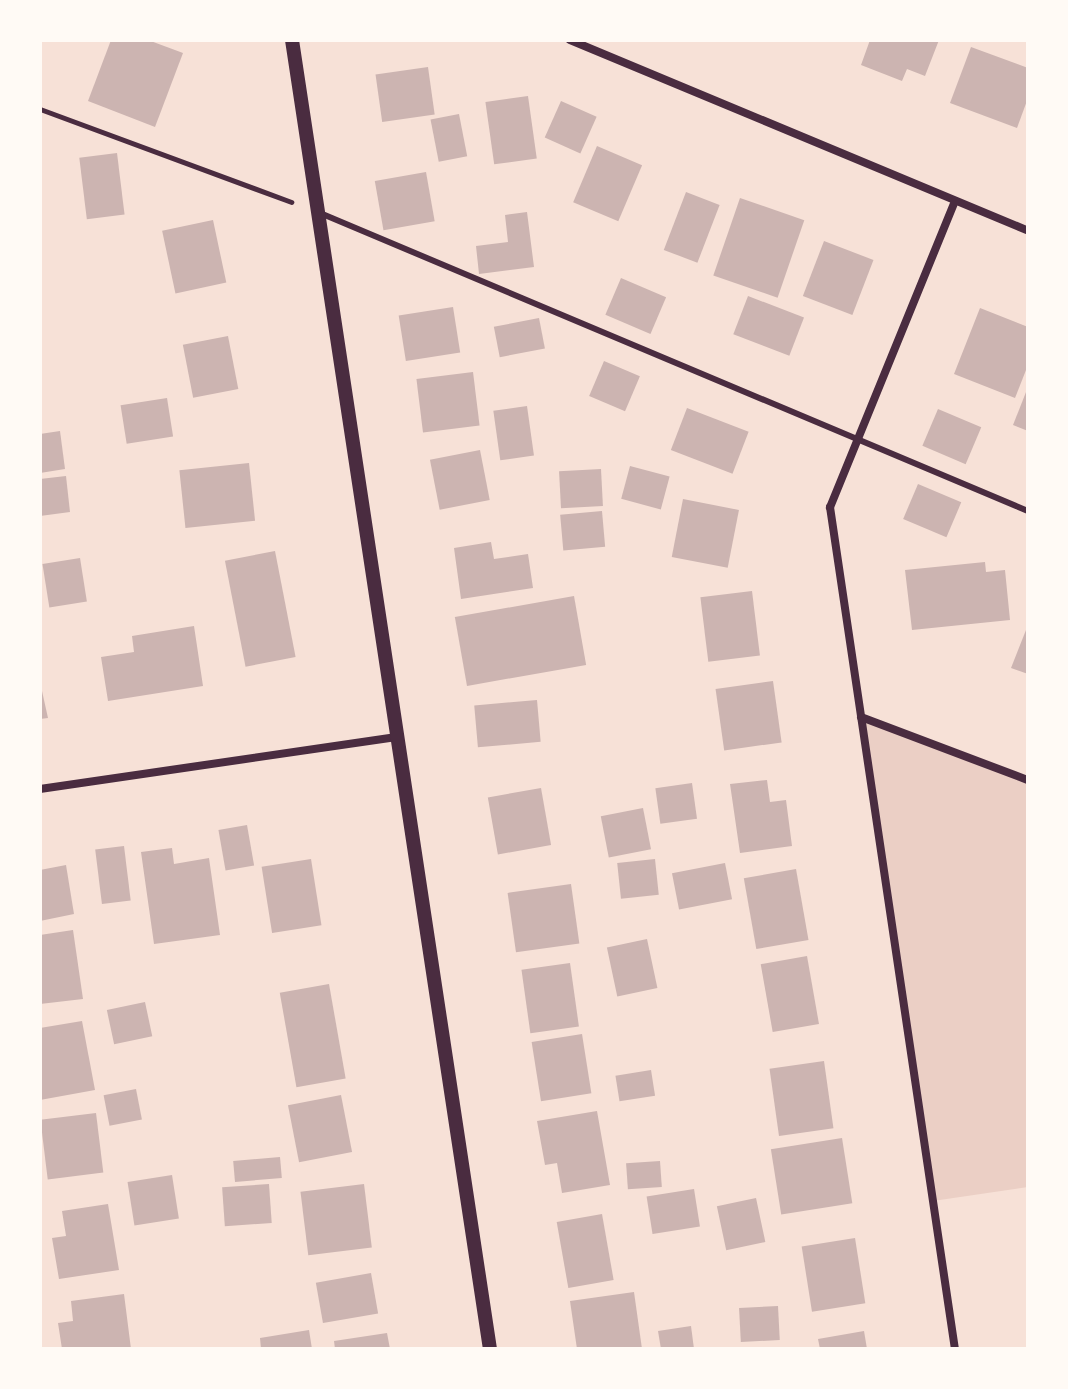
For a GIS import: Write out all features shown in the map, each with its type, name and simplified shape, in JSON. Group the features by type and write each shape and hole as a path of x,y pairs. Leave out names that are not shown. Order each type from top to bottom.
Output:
{"street":[{"path":"292,40 490,1349"},
{"path":"570,40 1028,231"},
{"path":"955,201 855,439 830,507 955,1349"},
{"path":"861,717 1028,780"},
{"path":"40,789 398,737"}],"lane":[{"path":"318,212 1028,511"}],"path":[{"path":"40,109 318,212"}],"shaded area":[{"path":"861,717 1028,780 1028,1187 933,1201"}],"building":[{"path":"111,40 148,40 183,53 155,127 88,101"},
{"path":"870,40 939,40 925,76 907,69 902,81 861,65"},
{"path":"971,47 1028,68 1028,98 1017,128 950,103"},
{"path":"428,67 435,115 382,122 376,74"},
{"path":"528,96 537,158 494,164 485,102"},
{"path":"561,101 597,117 580,153 545,138"},
{"path":"459,114 467,156 439,162 431,120"},
{"path":"597,146 642,165 618,221 573,202"},
{"path":"117,153 125,215 87,219 79,158"},
{"path":"426,172 435,221 383,230 375,181"},
{"path":"686,192 720,205 697,263 664,250"},
{"path":"740,198 804,220 778,298 713,276"},
{"path":"527,212 534,267 479,274 476,246 508,242 505,215"},
{"path":"213,220 226,283 175,293 162,231"},
{"path":"824,241 873,260 852,315 803,296"},
{"path":"621,278 666,297 650,334 605,315"},
{"path":"748,296 804,318 789,356 733,334"},
{"path":"453,307 460,352 406,361 399,316"},
{"path":"980,308 1028,327 1028,365 1015,398 954,374"},
{"path":"539,318 545,348 500,357 494,327"},
{"path":"228,336 238,389 193,398 183,345"},
{"path":"604,361 640,376 625,411 589,396"},
{"path":"473,372 480,426 423,433 416,379"},
{"path":"1028,387 1028,431 1013,425"},
{"path":"167,398 173,437 127,444 121,405"},
{"path":"527,406 534,456 500,460 493,411"},
{"path":"687,408 749,432 732,474 671,450"},
{"path":"938,409 981,427 966,464 922,446"},
{"path":"60,431 65,469 40,473 40,434"},
{"path":"480,450 490,500 440,510 430,460"},
{"path":"249,463 255,521 185,528 179,470"},
{"path":"630,466 670,477 661,509 621,499"},
{"path":"601,469 603,506 561,508 559,471"},
{"path":"66,476 70,512 40,516 40,479"},
{"path":"918,484 961,502 946,537 903,519"},
{"path":"683,499 739,510 728,568 672,557"},
{"path":"602,511 605,547 563,551 560,515"},
{"path":"491,542 494,559 528,554 533,588 461,599 454,548"},
{"path":"275,551 296,657 246,667 225,561"},
{"path":"80,558 87,601 49,607 42,564"},
{"path":"985,562 986,572 1005,570 1010,620 912,630 905,570"},
{"path":"752,591 760,656 708,662 700,597"},
{"path":"574,596 586,665 467,686 455,617"},
{"path":"1028,625 1028,674 1011,668"},
{"path":"194,626 203,686 108,701 101,657 134,652 132,636"},
{"path":"773,681 782,742 724,750 716,689"},
{"path":"40,682 48,718 40,719"},
{"path":"537,700 541,742 478,747 474,705"},
{"path":"767,780 770,802 786,800 792,846 740,853 730,784"},
{"path":"692,783 697,819 660,824 655,788"},
{"path":"541,788 551,845 498,854 488,797"},
{"path":"643,808 651,849 609,857 601,816"},
{"path":"247,825 254,865 226,870 218,830"},
{"path":"124,846 131,901 102,904 95,850"},
{"path":"172,848 174,864 209,858 220,935 154,944 141,852"},
{"path":"311,859 321,925 272,933 262,867"},
{"path":"655,859 659,895 621,899 617,863"},
{"path":"725,863 732,899 679,910 672,873"},
{"path":"66,865 74,914 40,921 40,870"},
{"path":"796,869 809,940 756,949 744,878"},
{"path":"571,884 579,943 516,952 508,893"},
{"path":"73,930 83,999 40,1004 40,935"},
{"path":"647,939 657,988 617,996 607,948"},
{"path":"807,956 819,1024 773,1032 761,964"},
{"path":"570,963 579,1026 530,1033 521,970"},
{"path":"329,984 346,1079 296,1087 280,993"},
{"path":"145,1002 152,1036 114,1044 107,1010"},
{"path":"82,1021 95,1090 40,1100 40,1028"},
{"path":"582,1034 591,1093 541,1101 532,1042"},
{"path":"824,1061 833,1128 779,1136 770,1069"},
{"path":"651,1070 655,1096 620,1101 615,1076"},
{"path":"136,1089 142,1119 110,1126 104,1095"},
{"path":"341,1095 352,1152 299,1162 288,1105"},
{"path":"597,1111 610,1185 562,1193 557,1163 545,1165 537,1121"},
{"path":"96,1113 103,1173 48,1179 40,1120"},
{"path":"842,1138 852,1203 781,1214 771,1149"},
{"path":"280,1157 282,1178 235,1182 233,1161"},
{"path":"660,1161 662,1187 628,1189 626,1163"},
{"path":"172,1175 179,1218 134,1225 128,1182"},
{"path":"269,1184 272,1223 225,1226 222,1187"},
{"path":"364,1184 372,1248 308,1255 300,1192"},
{"path":"694,1189 700,1227 653,1234 647,1197"},
{"path":"756,1198 765,1242 726,1250 717,1206"},
{"path":"108,1204 119,1270 59,1279 52,1238 66,1236 62,1211"},
{"path":"602,1214 614,1280 568,1288 557,1222"},
{"path":"855,1238 865,1303 812,1312 802,1246"},
{"path":"371,1273 378,1313 323,1323 316,1283"},
{"path":"634,1292 642,1349 577,1349 570,1301"},
{"path":"124,1294 131,1349 62,1349 58,1323 73,1321 71,1301"},
{"path":"778,1306 780,1340 741,1342 739,1308"},
{"path":"691,1326 694,1349 661,1349 658,1331"},
{"path":"309,1330 312,1349 261,1349 260,1338"},
{"path":"864,1331 867,1349 820,1349 818,1339"},
{"path":"387,1333 390,1349 335,1349 334,1341"}]}
